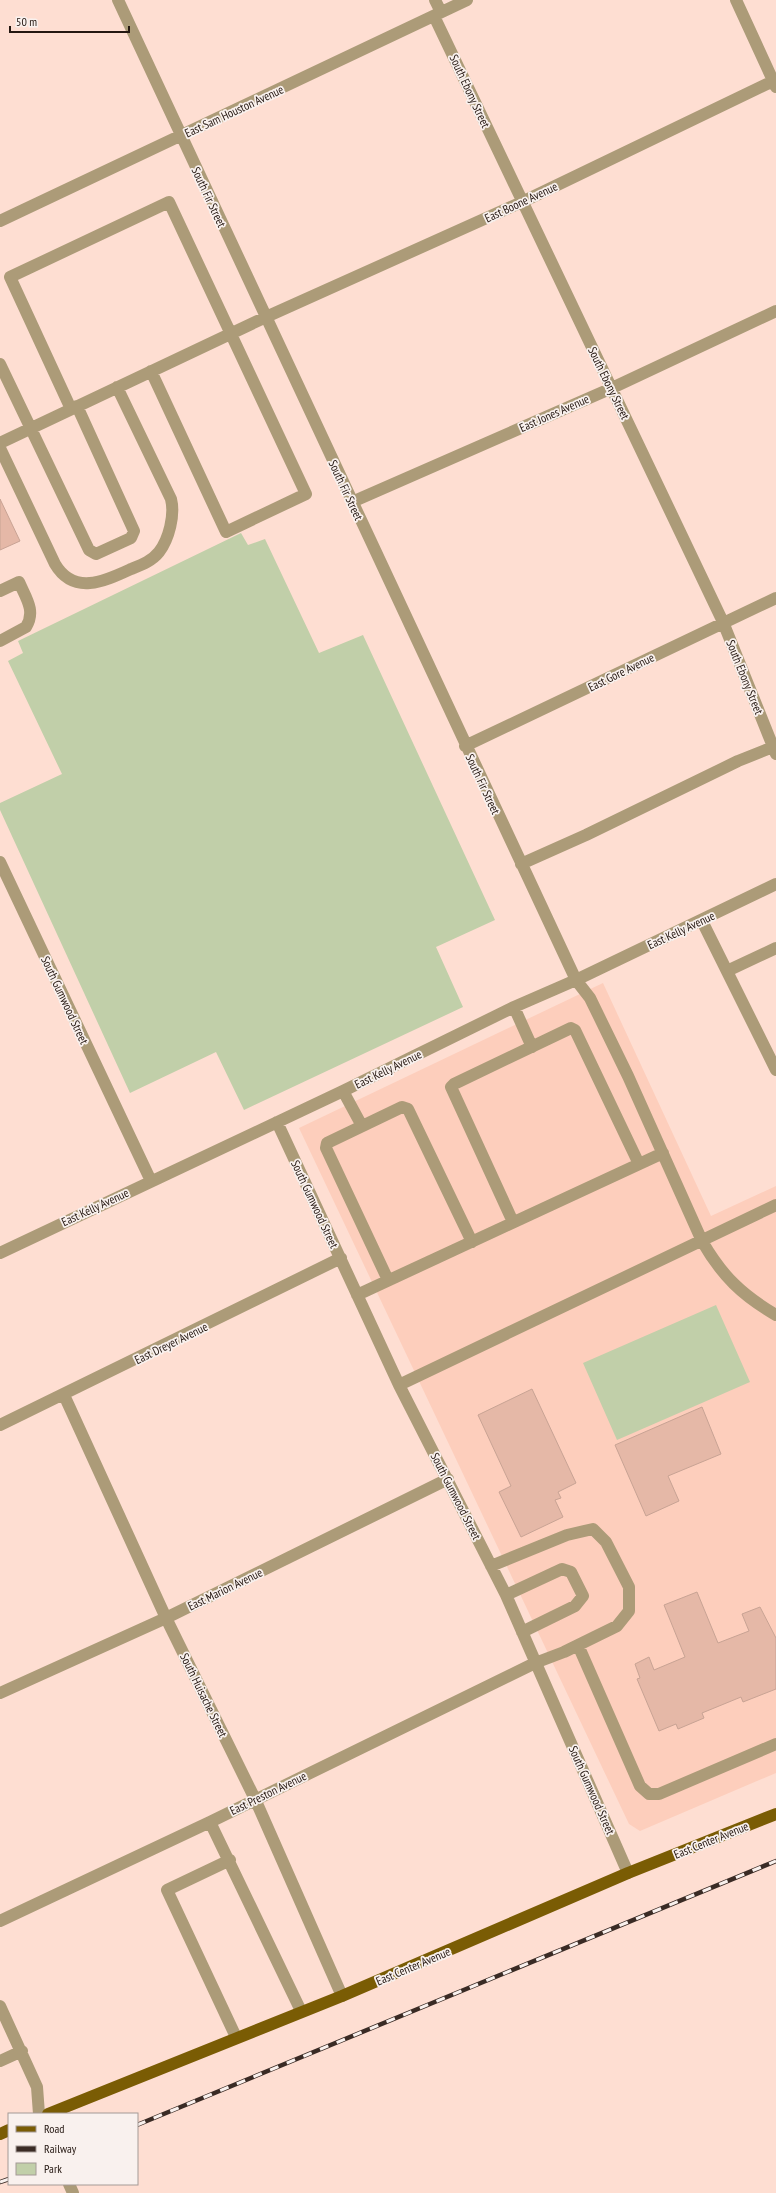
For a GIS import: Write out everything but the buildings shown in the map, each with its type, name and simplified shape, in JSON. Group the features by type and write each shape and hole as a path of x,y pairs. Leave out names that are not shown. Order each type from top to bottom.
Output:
{"main road":[{"name":"East Center Avenue","path":"50,2113 236,2037 342,1996 628,1873 776,1814"}],"street":[{"name":"South Fir Street","path":"118,0 465,746 576,980 590,998 663,1153 702,1241 715,1263 732,1284 755,1303 776,1315"},
{"name":"South Ebony Street","path":"435,0 438,14 522,202 723,622 774,751"},
{"name":"East Sam Houston Avenue","path":"0,221 467,0"},
{"path":"736,0 775,84"},
{"name":"East Boone Avenue","path":"0,443 266,317 522,202 775,84"},
{"path":"0,364 89,550 93,554 99,554 131,538 134,531 10,277 169,202 306,494 226,532 151,371"},
{"name":"East Jones Avenue","path":"352,502 612,388 776,311"},
{"path":"0,448 55,564 64,576 78,581 96,584 150,560 164,545 173,507 117,387"},
{"path":"0,591 19,582 30,607 31,614 26,627 0,641"},
{"name":"East Gore Avenue","path":"465,746 776,598"},
{"path":"521,864 586,835 738,761 774,751"},
{"name":"South Gumwood Street","path":"0,862 151,1181"},
{"name":"East Kelly Avenue","path":"0,1253 343,1091 514,1007 576,980 702,921 776,884"},
{"path":"702,921 776,1070"},
{"path":"727,971 776,948"},
{"path":"514,1007 532,1047"},
{"path":"513,1222 451,1088 454,1084 571,1028 575,1030 639,1164"},
{"path":"343,1091 362,1126"},
{"path":"388,1280 326,1148 327,1143 402,1107 408,1109 472,1242"},
{"name":"South Gumwood Street","path":"277,1122 399,1385 506,1595 628,1873"},
{"path":"358,1295 663,1153"},
{"path":"399,1385 776,1205"},
{"name":"East Dreyer Avenue","path":"0,1425 64,1395 341,1258"},
{"name":"South Huisache Street","path":"64,1395 166,1618 255,1799 342,1996"},
{"name":"East Marion Avenue","path":"0,1693 166,1618 448,1479"},
{"name":"East Preston Avenue","path":"0,1921 210,1822 535,1663 578,1645 617,1626 629,1611 629,1586 606,1542 594,1529 567,1535 491,1566"},
{"path":"506,1595 562,1570 571,1572 583,1596 575,1606 522,1632"},
{"path":"578,1645 640,1786 650,1794 659,1794 776,1744"},
{"path":"210,1822 230,1860 301,2011"},
{"path":"230,1860 167,1890 236,2037"},
{"path":"0,2006 22,2051 37,2087 39,2113"},
{"path":"0,2061 22,2051"}],"shaded area":[{"path":"603,983 711,1216 776,1186 776,1773 640,1831 629,1824 299,1128"}],"green space":[{"path":"241,533 248,545 265,539 319,653 363,635 495,920 436,947 463,1007 244,1110 216,1052 130,1093 0,810 0,803 62,774 8,661 23,653 18,641"},
{"path":"716,1305 750,1382 617,1440 583,1363"}],"railway":[{"path":"138,2125 776,1861"},
{"path":"0,2182 8,2179"}]}
